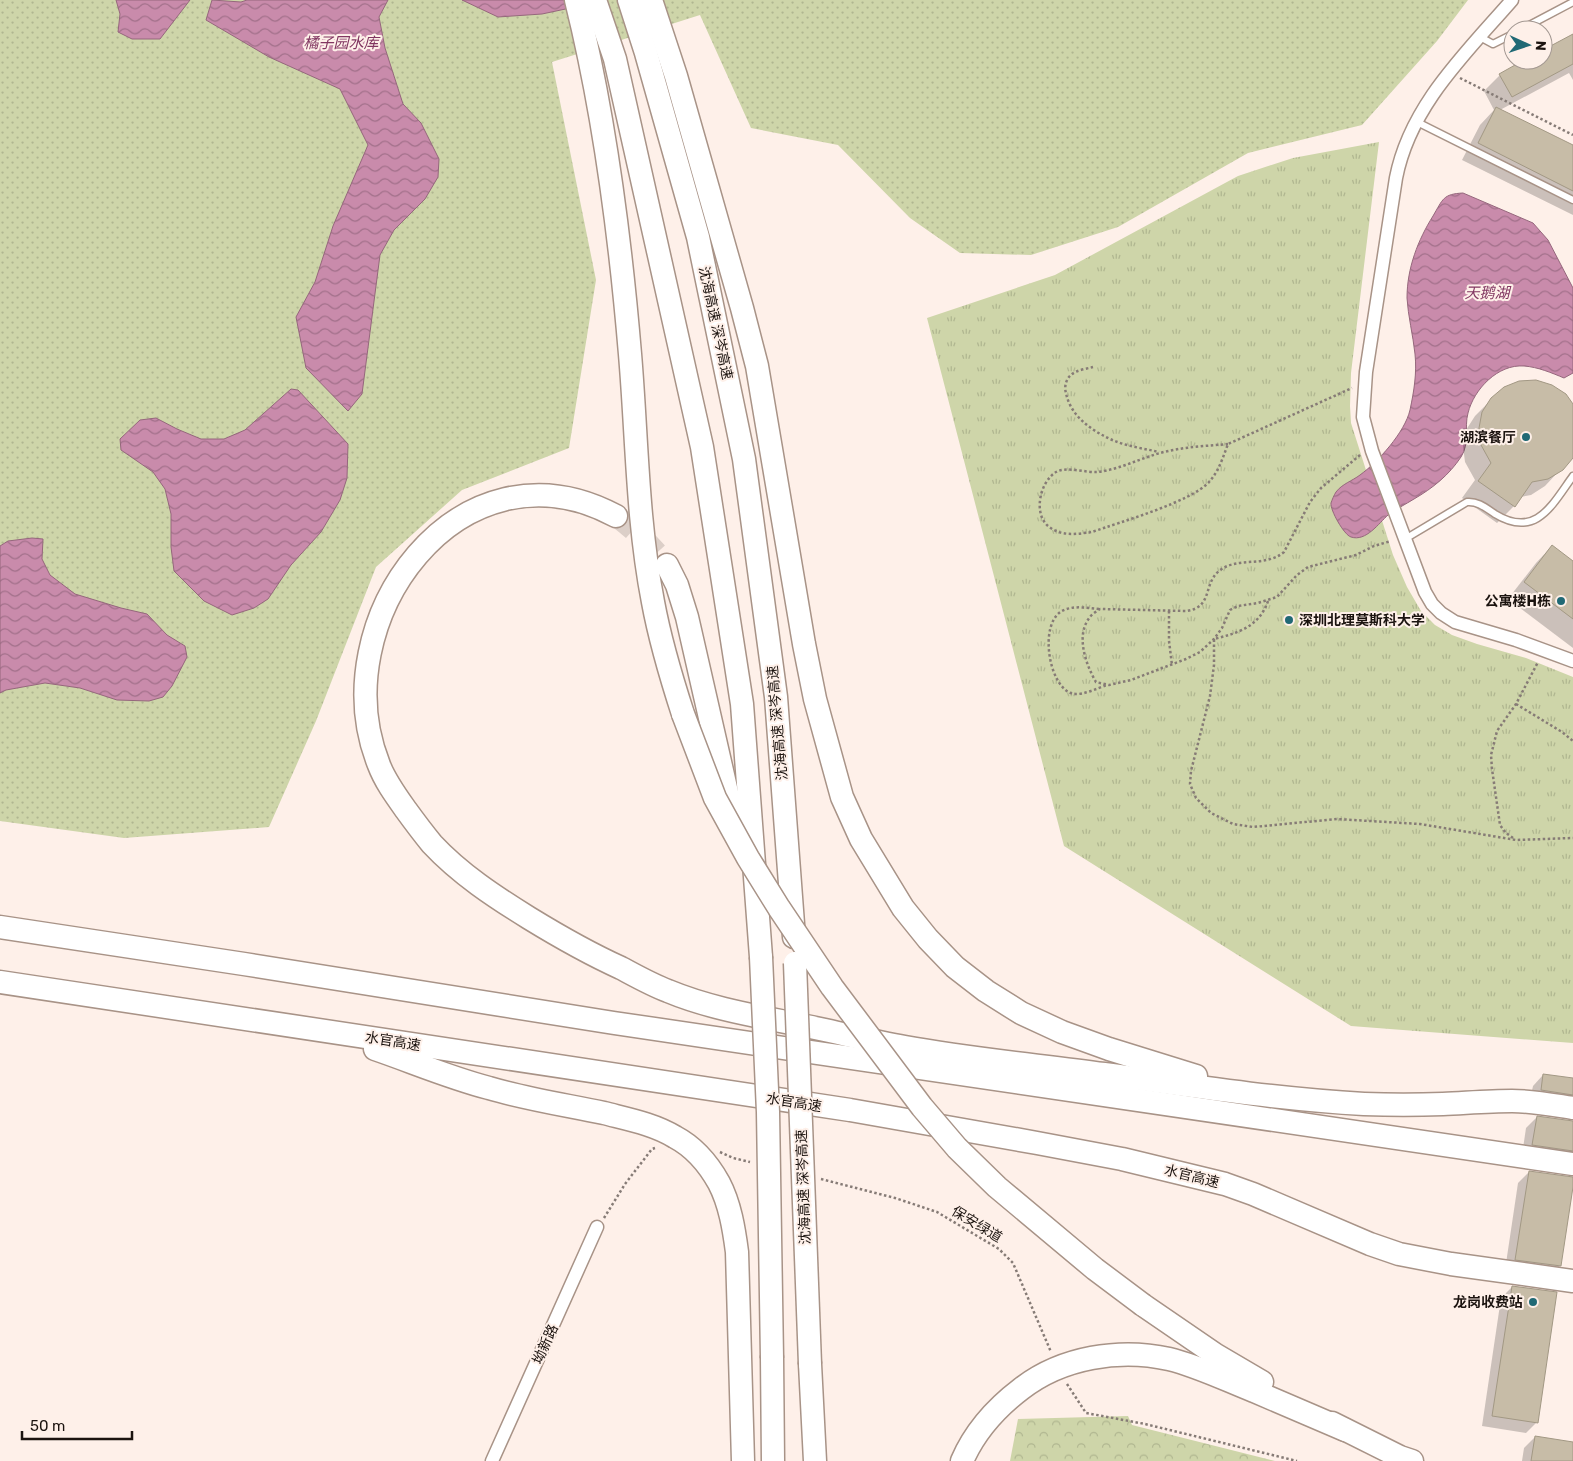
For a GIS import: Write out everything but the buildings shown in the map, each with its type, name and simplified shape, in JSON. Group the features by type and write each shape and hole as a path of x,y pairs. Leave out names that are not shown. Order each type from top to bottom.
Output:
{"highway":[{"path":"576,0 602,124 616,220 630,353 640,496 653,601 665,653 684,714 715,798 748,858 832,987 922,1107 957,1148 997,1187 1095,1269 1143,1305 1216,1356 1345,1430"},
{"path":"595,0 614,59 702,447 742,704 761,949 768,1112 773,1461"},
{"name":"沈海高速 深岑高速","path":"629,0 656,50 698,238 744,458 776,697 795,962 815,1461"},
{"path":"651,0 656,50 742,308 757,366 804,644 816,699 842,797 861,839 909,916 928,939 956,967 986,992 1021,1013 1062,1032 1109,1049 1259,1095"},
{"path":"616,516 601,508 556,496 512,498 490,504 467,514 447,526 429,541 402,574 377,624 366,671 365,695 366,720 380,767 396,796 434,846 494,896 580,949 667,991 701,1003 906,1048 1259,1095 1320,1101 1384,1105 1509,1101 1573,1108"},
{"path":"667,565 677,585 695,646 761,949"},
{"path":"0,927 624,1024 1573,1164"},
{"name":"水官高速","path":"0,982 850,1110 1122,1159 1225,1184 1370,1244 1399,1254 1451,1264 1573,1281"},
{"path":"322,1030 489,1088 622,1118 653,1127 675,1137 692,1148 708,1165 719,1184 733,1226 738,1277 743,1461"},
{"path":"962,1461 977,1434 990,1417 1010,1397 1029,1383 1048,1372 1069,1364 1093,1358 1120,1355 1144,1355 1201,1369 1345,1430 1412,1461"}],"street":[{"path":"1512,0 1449,73 1426,103 1415,121 1402,154 1396,178 1364,386 1363,418 1371,448 1425,592 1441,613 1455,622 1573,661"},
{"name":"坳新路","path":"492,1461 597,1227"}],"lane":[{"path":"1539,20 1573,2"},
{"path":"1480,37 1493,44 1503,39"},
{"path":"1415,121 1573,200"},
{"path":"1405,539 1467,502 1478,503 1503,519 1515,522 1526,523 1538,519 1547,511 1573,476"}],"path":[{"path":"1449,73 1573,135"},
{"path":"1092,367 1072,374 1067,380 1066,396 1071,408 1078,417 1093,430 1109,439 1162,453"},
{"path":"1228,444 1215,474 1209,482 1201,490 1182,499 1085,533 1068,534 1047,525 1041,513 1041,492 1057,472 1070,470 1096,472 1113,470 1162,453 1193,447 1228,444 1350,388 1364,386"},
{"path":"1371,448 1321,488 1310,502 1288,546 1277,558 1225,567 1217,572 1211,581 1205,601 1194,610 1169,613 1071,608 1060,612 1053,619 1048,644 1053,670 1060,683 1069,692 1077,694 1131,680 1172,665 1200,652 1214,639 1222,628 1230,610 1238,606 1268,601 1277,597 1297,575 1308,567 1356,555 1374,546 1405,539"},
{"path":"1214,639 1228,636 1251,626 1262,615 1268,601"},
{"path":"1100,609 1090,616 1084,628 1084,656 1089,671 1096,682 1109,685"},
{"path":"1169,613 1169,641 1172,665"},
{"path":"1214,639 1214,665 1210,696 1191,771 1190,784 1196,798 1211,813 1233,824 1253,827 1337,818 1420,824 1516,840 1573,838"},
{"path":"1516,840 1506,833 1500,825 1491,755 1497,731 1516,704 1544,650"},
{"path":"1516,704 1562,732 1573,741"},
{"path":"597,1227 646,1156 652,1149 659,1146"},
{"path":"719,1151 733,1158 751,1162"},
{"name":"保安绿道","path":"814,1178 895,1198 937,1212 999,1249 1013,1263 1053,1358"},
{"path":"1066,1381 1086,1413 1145,1424 1297,1461"}],"green space":[{"path":"0,0 1468,0 1437,41 1362,125 1248,153 1118,227 1031,255 960,253 910,218 838,145 751,128 700,15 552,62 596,280 569,448 462,490 376,567 316,721 269,827 124,838 0,821"},
{"name":"深圳北理莫斯科大学","path":"1379,142 1351,373 1351,423 1393,555 1407,587 1421,611 1435,625 1452,635 1526,658 1573,677 1573,1043 1351,1026 1064,846 927,318 1055,275 1238,176 1293,158"},
{"path":"1128,1416 1132,1425 1275,1461 1010,1461 1018,1419"}],"water":[{"path":"116,0 190,0 160,39 132,39 118,32 120,14"},
{"name":"橘子园水库","path":"212,0 241,2 247,0 388,0 379,17 385,48 403,104 421,123 439,159 438,177 425,199 394,230 380,255 362,394 348,411 306,368 296,317 315,282 333,226 368,145 340,89 269,57 206,20"},
{"path":"462,0 594,0 589,4 542,14 498,17"},
{"name":"天鹅湖","path":"1463,193 1533,223 1548,240 1573,288 1573,373 1564,378 1540,369 1514,366 1496,374 1482,387 1471,404 1467,419 1464,452 1451,470 1428,490 1388,515 1367,534 1357,538 1351,537 1338,522 1331,503 1338,489 1360,475 1382,455 1397,437 1407,419 1413,396 1416,368 1407,298 1411,265 1423,235 1444,198"},
{"path":"291,389 298,390 348,444 347,478 340,500 321,532 291,565 268,599 254,608 232,615 204,601 174,571 171,547 171,514 165,489 153,472 121,450 120,439 140,420 156,418 201,439 224,439 245,430"},
{"path":"32,538 43,539 42,559 50,575 75,594 147,614 167,635 185,646 187,657 172,686 163,697 149,701 117,700 80,688 45,683 6,690 0,693 0,546 8,541"}],"tunnel":[{"path":"616,516 643,539 667,565"}],"place":[{"name":"湖滨餐厅","path":"1526,437"},
{"name":"公寓楼H栋","path":"1561,601"},
{"name":"深圳北理莫斯科大学","path":"1289,620"},
{"name":"龙岗收费站","path":"1533,1302"}]}
